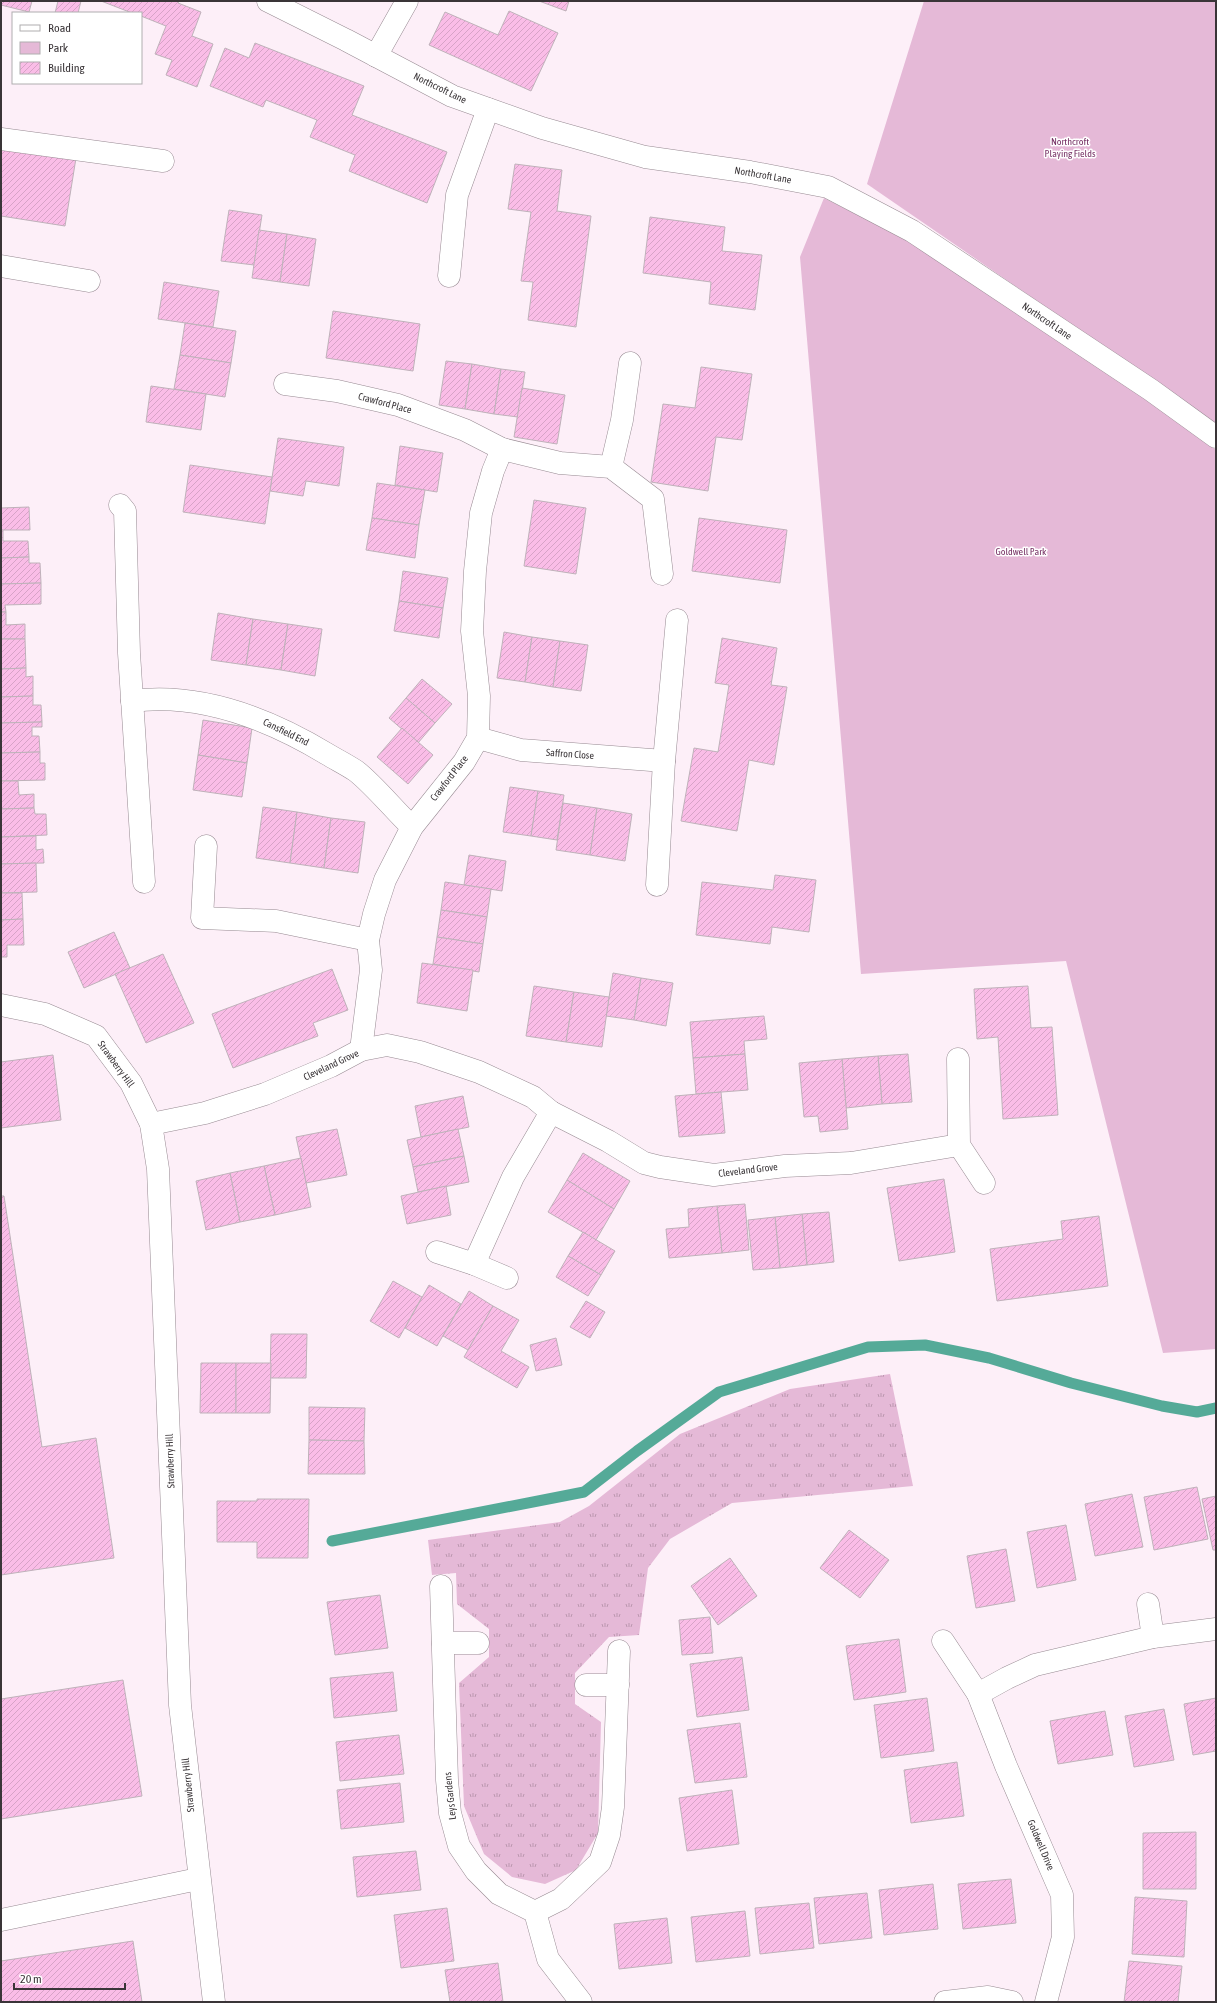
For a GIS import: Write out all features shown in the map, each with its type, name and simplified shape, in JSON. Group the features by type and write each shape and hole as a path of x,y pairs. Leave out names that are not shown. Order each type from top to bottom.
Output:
{"street":[{"name":"Northcroft Lane","path":"268,1 452,96 542,128 645,157 714,167 828,187 912,231 1151,390 1216,437"},
{"path":"376,56 407,1"},
{"path":"449,276 457,195 488,109"},
{"path":"1,139 163,162"},
{"path":"1,266 89,280"},
{"path":"630,363 622,420 611,467 653,499 662,574"},
{"name":"Crawford Place","path":"286,384 337,391 398,405 465,430 502,449 560,463 611,467"},
{"name":"Crawford Place","path":"361,1050 371,970 368,940 374,914 385,880 412,827 464,762 478,738 479,696 472,631 475,571 482,513 492,471 502,449"},
{"path":"120,505 125,511 129,653 144,882"},
{"path":"658,885 664,761 677,620"},
{"name":"Cansfield End","path":"132,701 155,698 202,702 257,718 311,744 356,772 412,827"},
{"name":"Saffron Close","path":"478,738 521,750 664,761"},
{"path":"206,846 202,918 276,921 368,940"},
{"name":"Strawberry Hill","path":"1,1006 45,1014 96,1036 131,1083 151,1124 158,1169 180,1705 198,1878 214,2002"},
{"name":"Cleveland Grove","path":"151,1124 205,1113 265,1094 331,1066 361,1050 387,1045 420,1052 479,1072 533,1097 551,1112 608,1141 644,1163 660,1167 714,1175 785,1166 851,1163 958,1145"},
{"path":"958,1059 958,1145 984,1183"},
{"path":"474,1264 513,1177 551,1112"},
{"path":"437,1252 474,1264 507,1278"},
{"name":"Leys Gardens","path":"441,1586 447,1780 450,1813 459,1846 476,1871 499,1894 535,1912"},
{"path":"1148,1604 1153,1637"},
{"path":"978,1694 1034,1665 1153,1637 1216,1629"},
{"name":"Goldwell Drive","path":"943,1641 978,1694 1006,1766 1062,1895 1063,1938 1046,2002"},
{"path":"443,1643 478,1643"},
{"path":"581,2002 548,1959 535,1912 561,1898 600,1862 607,1842 613,1807 619,1651"},
{"path":"586,1685 618,1685"},
{"path":"1,1920 198,1878"},
{"path":"945,2002 988,1997 1012,2002"}],"green space":[{"name":"Northcroft Playing Fields","path":"924,1 1216,1 1216,427 1149,378 867,184"},
{"name":"Goldwell Park","path":"824,198 907,240 1145,399 1216,450 1216,1349 1163,1353 1066,961 861,974 800,257"},
{"path":"890,1374 913,1486 732,1503 670,1539 648,1568 639,1635 609,1637 575,1673 575,1704 601,1722 598,1833 576,1870 545,1884 512,1877 484,1854 464,1806 459,1683 489,1657 489,1629 457,1604 456,1573 432,1575 428,1540 560,1522 589,1506 680,1434 790,1389"}],"building":[{"path":"1,1 32,1 29,12 1,5"},
{"path":"58,1 81,1 78,12 55,12"},
{"path":"101,1 179,1 178,3 201,12 192,36 213,44 197,87 166,75 172,60 155,54 166,26 142,16 142,12 129,12"},
{"path":"539,1 569,1 566,11"},
{"path":"509,11 558,33 531,91 429,45 445,12 498,35"},
{"path":"255,43 364,86 352,115 447,152 427,203 349,171 355,155 310,137 317,120 266,100 263,107 210,86 225,48 249,58"},
{"path":"1,147 76,158 65,226 1,216"},
{"path":"515,164 562,170 557,211 591,216 576,327 528,320 533,282 521,281 531,212 508,209"},
{"path":"229,210 262,215 254,265 221,261"},
{"path":"650,217 725,227 722,251 762,255 755,310 709,304 711,282 643,273"},
{"path":"259,230 287,234 280,282 252,278"},
{"path":"287,234 316,239 309,286 280,282"},
{"path":"164,282 219,291 213,327 158,319"},
{"path":"333,311 420,324 413,371 326,358"},
{"path":"185,323 236,331 231,363 180,355"},
{"path":"180,355 231,363 225,397 174,389"},
{"path":"446,361 472,364 465,409 439,405"},
{"path":"472,364 501,369 494,414 465,409"},
{"path":"701,367 752,374 742,440 716,437 708,491 651,482 663,404 695,408"},
{"path":"501,369 525,372 518,417 494,414"},
{"path":"151,386 206,394 201,430 146,422"},
{"path":"522,388 565,395 557,444 514,437"},
{"path":"278,438 344,447 339,486 306,481 303,496 270,491"},
{"path":"400,446 443,453 437,492 395,485"},
{"path":"190,465 272,477 265,524 183,512"},
{"path":"377,483 425,490 419,525 372,518"},
{"path":"534,500 586,508 576,574 524,566"},
{"path":"29,507 30,530 1,530 1,508"},
{"path":"372,518 419,525 415,558 366,550"},
{"path":"699,518 787,530 780,583 692,571"},
{"path":"1,530 3,530 3,541 28,541 29,557 1,558"},
{"path":"29,557 29,563 40,563 41,583 1,584 1,558"},
{"path":"403,571 448,578 443,608 399,601"},
{"path":"41,583 41,604 5,605 6,612 1,612 1,584"},
{"path":"399,601 443,608 439,638 394,631"},
{"path":"1,612 6,612 6,625 25,624 25,639 1,639"},
{"path":"218,613 253,619 246,665 211,660"},
{"path":"253,619 288,624 281,670 246,665"},
{"path":"288,624 322,629 315,676 281,670"},
{"path":"504,632 532,637 525,682 497,678"},
{"path":"532,637 560,641 553,687 525,682"},
{"path":"722,638 777,648 771,685 787,687 774,765 749,760 737,831 681,821 694,748 718,752 729,685 715,683"},
{"path":"1,639 25,639 26,668 1,669"},
{"path":"560,641 588,645 581,691 553,687"},
{"path":"26,668 26,677 33,676 33,696 1,697 1,669"},
{"path":"422,679 452,704 435,723 406,698"},
{"path":"33,696 33,705 41,705 42,722 1,723 1,697"},
{"path":"406,698 435,723 418,743 389,718"},
{"path":"203,720 252,728 247,763 198,755"},
{"path":"42,722 42,727 32,727 32,736 39,736 40,752 1,753 1,723"},
{"path":"402,728 433,755 408,784 377,757"},
{"path":"40,752 40,763 45,763 45,780 1,781 1,753"},
{"path":"198,755 247,763 242,797 193,790"},
{"path":"1,781 18,781 19,795 34,794 34,808 1,809"},
{"path":"510,787 538,791 531,836 503,832"},
{"path":"538,791 564,795 557,840 531,836"},
{"path":"563,803 597,808 590,855 556,850"},
{"path":"263,807 297,812 290,863 256,858"},
{"path":"34,808 35,814 46,814 47,835 1,837 1,809"},
{"path":"597,808 632,814 625,861 590,855"},
{"path":"297,812 331,818 324,868 290,863"},
{"path":"331,818 365,822 358,873 324,868"},
{"path":"36,836 36,850 43,849 44,863 1,864 1,837"},
{"path":"469,855 506,861 502,891 464,885"},
{"path":"36,863 37,892 1,893 1,864"},
{"path":"775,875 816,880 809,932 772,927 770,944 696,935 702,882 773,890"},
{"path":"445,882 491,889 487,917 441,910"},
{"path":"1,893 22,893 23,919 1,920"},
{"path":"441,910 487,917 483,944 437,937"},
{"path":"23,919 24,945 7,945 7,957 1,957 1,920"},
{"path":"114,932 130,968 84,988 68,952"},
{"path":"437,937 483,944 479,972 433,964"},
{"path":"163,954 194,1023 146,1043 115,974"},
{"path":"422,963 473,970 467,1011 417,1003"},
{"path":"332,969 348,1010 313,1023 318,1036 233,1068 212,1014"},
{"path":"613,973 641,978 634,1020 606,1016"},
{"path":"641,978 673,983 666,1026 634,1020"},
{"path":"534,986 574,992 566,1042 526,1036"},
{"path":"1028,986 1031,1028 1052,1027 1058,1115 1003,1119 998,1037 977,1039 974,989"},
{"path":"574,992 609,997 602,1047 566,1042"},
{"path":"764,1016 767,1039 744,1041 745,1054 693,1058 690,1022"},
{"path":"745,1054 748,1090 696,1094 693,1058"},
{"path":"908,1054 912,1102 882,1104 878,1056"},
{"path":"53,1055 61,1120 1,1128 1,1062"},
{"path":"878,1056 882,1104 846,1108 842,1059"},
{"path":"842,1059 848,1129 820,1132 818,1116 804,1117 799,1063"},
{"path":"721,1092 725,1133 679,1137 675,1096"},
{"path":"463,1096 469,1127 421,1137 415,1106"},
{"path":"337,1129 347,1175 306,1183 296,1137"},
{"path":"458,1129 464,1156 413,1167 407,1140"},
{"path":"583,1153 630,1181 614,1209 567,1180"},
{"path":"464,1156 469,1182 418,1192 413,1167"},
{"path":"301,1158 311,1207 275,1215 264,1166"},
{"path":"264,1166 275,1215 240,1222 230,1173"},
{"path":"230,1173 240,1222 206,1230 196,1181"},
{"path":"944,1179 955,1252 899,1261 887,1188"},
{"path":"567,1180 614,1209 596,1240 548,1212"},
{"path":"446,1186 451,1215 407,1224 401,1196"},
{"path":"1,1196 4,1196 42,1447 96,1438 114,1558 1,1575"},
{"path":"745,1204 749,1250 722,1253 717,1206"},
{"path":"717,1206 722,1253 669,1258 666,1229 689,1227 688,1209"},
{"path":"829,1212 834,1262 807,1265 802,1214"},
{"path":"802,1214 807,1265 780,1268 775,1217"},
{"path":"1099,1216 1108,1286 997,1301 990,1249 1063,1239 1061,1221"},
{"path":"775,1217 780,1268 753,1270 748,1220"},
{"path":"583,1232 615,1251 601,1275 568,1256"},
{"path":"568,1256 601,1275 588,1296 556,1277"},
{"path":"393,1281 422,1297 399,1338 370,1321"},
{"path":"429,1285 461,1304 437,1346 405,1328"},
{"path":"469,1291 493,1306 468,1350 443,1336"},
{"path":"586,1301 605,1312 590,1338 570,1327"},
{"path":"493,1306 519,1320 501,1351 529,1367 517,1388 464,1357"},
{"path":"271,1334 307,1334 306,1378 270,1378"},
{"path":"556,1338 562,1365 536,1371 530,1345"},
{"path":"201,1363 236,1363 236,1413 200,1413"},
{"path":"236,1363 271,1363 270,1413 236,1413"},
{"path":"309,1407 365,1408 364,1441 309,1440"},
{"path":"309,1440 364,1441 365,1474 308,1474"},
{"path":"1197,1487 1208,1539 1154,1550 1144,1497"},
{"path":"1132,1494 1143,1547 1095,1556 1085,1504"},
{"path":"1216,1496 1216,1550 1213,1550 1202,1499"},
{"path":"257,1499 309,1499 308,1558 257,1558 257,1542 217,1542 217,1501 257,1501"},
{"path":"1066,1525 1076,1580 1037,1588 1027,1532"},
{"path":"849,1530 889,1560 860,1598 820,1568"},
{"path":"1006,1549 1015,1601 976,1608 967,1556"},
{"path":"730,1558 757,1596 718,1625 691,1586"},
{"path":"380,1595 388,1648 335,1655 327,1602"},
{"path":"710,1617 713,1653 682,1655 679,1620"},
{"path":"899,1639 906,1692 854,1700 846,1646"},
{"path":"742,1657 749,1710 697,1717 690,1664"},
{"path":"393,1672 397,1711 334,1718 330,1678"},
{"path":"123,1680 142,1796 1,1819 1,1699"},
{"path":"927,1698 934,1751 881,1758 874,1705"},
{"path":"1216,1698 1216,1751 1193,1755 1184,1704"},
{"path":"1164,1709 1174,1760 1134,1767 1125,1716"},
{"path":"1105,1711 1113,1755 1058,1764 1050,1721"},
{"path":"740,1723 747,1777 695,1783 687,1730"},
{"path":"399,1735 404,1774 340,1781 336,1742"},
{"path":"957,1762 964,1816 911,1823 904,1770"},
{"path":"400,1783 404,1822 341,1829 337,1790"},
{"path":"732,1790 739,1844 687,1851 679,1798"},
{"path":"1196,1832 1196,1889 1143,1889 1143,1833"},
{"path":"416,1851 421,1890 357,1897 353,1857"},
{"path":"1011,1879 1016,1923 963,1929 958,1884"},
{"path":"933,1884 938,1929 884,1935 879,1890"},
{"path":"867,1893 872,1938 819,1944 814,1898"},
{"path":"1135,1897 1187,1901 1184,1957 1132,1954"},
{"path":"809,1903 814,1948 760,1954 755,1908"},
{"path":"447,1908 454,1961 401,1968 394,1915"},
{"path":"745,1911 750,1956 696,1962 691,1917"},
{"path":"667,1918 672,1963 619,1969 614,1924"},
{"path":"133,1941 142,2002 1,2002 1,1961"},
{"path":"1129,1961 1182,1966 1178,2002 1124,2002"},
{"path":"498,1963 503,2002 450,2002 445,1970"}],"waterway":[{"path":"332,1541 584,1492 637,1451 719,1392 868,1347 925,1345 989,1358 1071,1383 1162,1406 1197,1412 1216,1408"}]}
